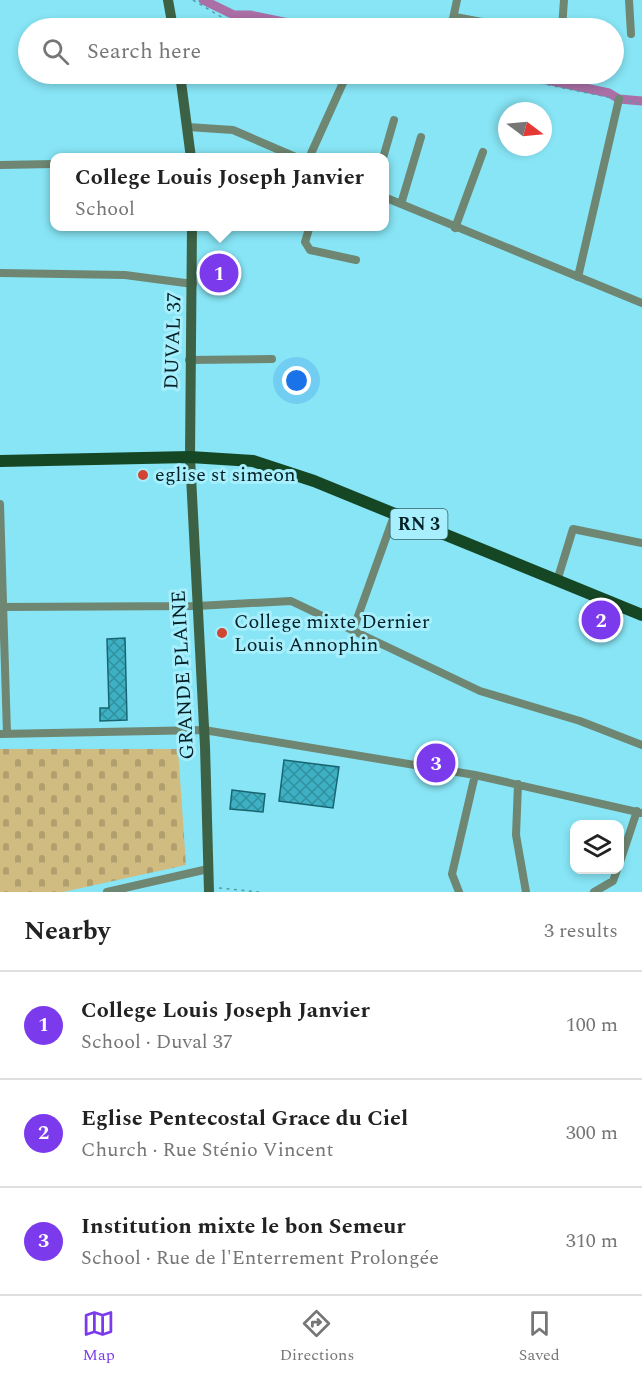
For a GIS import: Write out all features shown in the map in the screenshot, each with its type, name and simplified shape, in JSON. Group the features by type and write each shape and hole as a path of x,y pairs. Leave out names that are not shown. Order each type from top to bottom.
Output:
{"main road":[{"name":"RN 3","path":"0,461 190,457 253,461 282,469 395,513 642,615"}],"street":[{"path":"168,0 171,18"},
{"path":"457,0 455,17 460,18"},
{"path":"563,18 564,0"},
{"path":"629,0 631,34"},
{"path":"182,84 191,153"},
{"path":"311,153 342,84"},
{"path":"578,277 619,99"},
{"path":"384,153 394,120"},
{"path":"188,127 233,130 286,153"},
{"path":"401,204 421,137"},
{"path":"455,228 483,152"},
{"path":"0,165 50,164"},
{"path":"389,199 642,303"},
{"name":"DUVAL 37","path":"190,457 189,360 193,284 192,231"},
{"path":"308,231 305,242 310,250 356,260"},
{"path":"0,273 125,275 193,284"},
{"path":"189,360 272,359"},
{"name":"GRANDE PLAINE","path":"190,457 204,730 209,890"},
{"path":"0,504 3,734 204,730 474,775 640,812 624,852"},
{"path":"353,630 395,513"},
{"path":"557,581 573,529 642,543"},
{"path":"1,607 197,606 291,601 480,691 580,721 642,744"},
{"path":"459,892 452,874 474,775"},
{"path":"518,784 516,835 526,892"},
{"path":"107,892 208,870"},
{"path":"594,892 613,881 616,874"}],"path":[{"path":"193,0 223,18"},
{"path":"545,84 642,104"},
{"path":"209,890 259,892"}],"green space":[{"path":"0,749 178,749 186,865 63,892 0,892"}],"building":[{"path":"125,638 127,720 100,721 100,708 109,708 107,639"},
{"path":"284,760 339,767 333,808 279,801"},
{"path":"232,790 265,794 263,812 230,809"}],"waterway":[{"path":"203,0 234,15 265,18"},
{"path":"566,84 609,93 619,99 642,101"}],"place":[{"name":"College Louis Joseph Janvier","path":"219,273"},
{"name":"eglise st simeon","path":"143,475"},
{"name":"Eglise Pentecostal Grace du Ciel","path":"601,620"},
{"name":"College mixte Dernier Louis Annophin","path":"222,633"},
{"name":"Institution mixte le bon Semeur","path":"436,763"}]}
